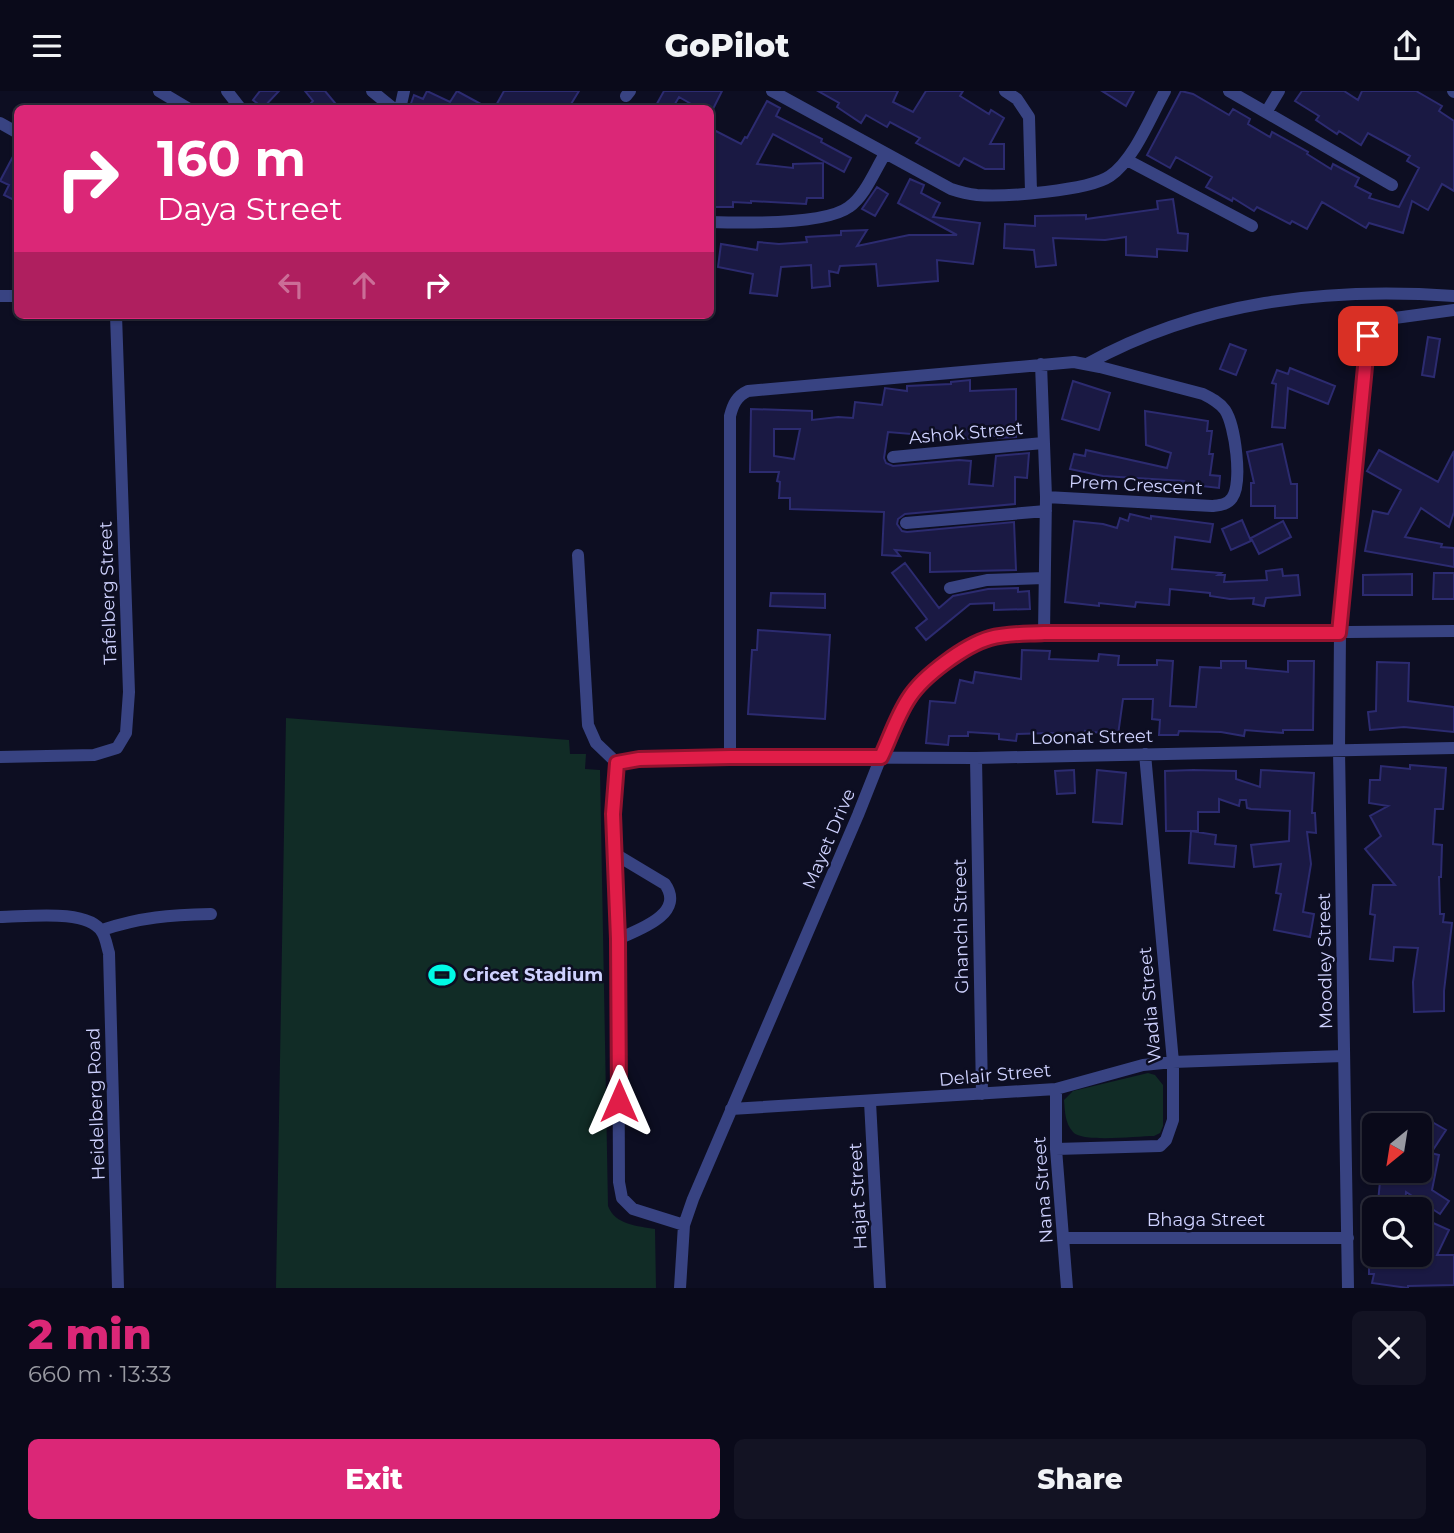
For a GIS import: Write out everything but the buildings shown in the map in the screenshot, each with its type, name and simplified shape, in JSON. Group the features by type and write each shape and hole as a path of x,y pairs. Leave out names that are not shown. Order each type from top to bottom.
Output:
{"street":[{"path":"159,91 182,105"},
{"path":"227,91 238,105"},
{"path":"372,91 389,105"},
{"path":"772,91 951,189 966,194 993,195 1083,187 1111,176 1127,160 1165,91"},
{"path":"1004,91 1017,99 1030,117 1031,192"},
{"path":"1229,91 1392,185"},
{"path":"1267,111 1279,91"},
{"path":"714,222 830,216 851,207 885,153"},
{"path":"1127,160 1252,226"},
{"path":"1087,364 1126,343 1168,326 1228,309 1335,294 1382,292 1454,296"},
{"name":"Moodley Street","path":"1348,1288 1339,633 1366,343 1370,329 1380,320 1454,310"},
{"name":"Tafelberg Street","path":"0,757 94,755 117,748 127,733 129,692 116,319"},
{"name":"Prem Crescent","path":"730,757 729,429 736,400 748,391 1041,364 1087,364 1203,394 1218,402 1231,423 1237,481 1236,491 1225,504 1046,504"},
{"name":"Ashok Street","path":"1041,364 1046,504 1044,633"},
{"name":"Ashok Street","path":"893,457 1043,443"},
{"path":"906,523 1046,504"},
{"path":"578,555 588,725 596,743 617,763 613,814 618,939 619,1182 622,1198 633,1209 684,1225"},
{"path":"950,588 986,580 1044,578"},
{"name":"Mayet Drive","path":"680,1288 684,1225 731,1109 859,815 881,757 907,701 932,674 990,638 1044,633 1454,631"},
{"name":"Loonat Street","path":"617,763 639,759 730,757 976,758 1454,748"},
{"name":"Wadia Street","path":"1056,1149 1160,1146 1166,1140 1173,1120 1173,1062 1145,754"},
{"name":"Ghanchi Street","path":"976,758 982,1094"},
{"path":"615,854 665,884 670,901 660,917 618,939"},
{"path":"0,918 71,916 98,927 157,916 211,913"},
{"name":"Heidelberg Road","path":"98,927 109,953 118,1288"},
{"name":"Delair Street","path":"731,1109 1056,1089 1143,1065 1173,1062 1343,1056"},
{"name":"Nana Street","path":"1056,1089 1056,1149 1068,1288"},
{"name":"Hajat Street","path":"870,1102 880,1288"},
{"name":"Bhaga Street","path":"1064,1238 1348,1238"}],"green space":[{"name":"Cricet Stadium","path":"286,718 569,740 570,754 586,754 585,769 600,770 608,1206 621,1221 655,1229 656,1288 276,1288"},
{"path":"1148,1073 1155,1075 1163,1085 1163,1126 1160,1133 1154,1136 1098,1138 1078,1135 1070,1129 1064,1100 1073,1091"}],"place":[{"name":"Cricet Stadium","path":"442,975"}],"route":[{"path":"619,1101 618,939 613,814 617,763 639,759 881,757 907,701 923,681 970,648 1002,635 1339,633 1368,336"}]}
